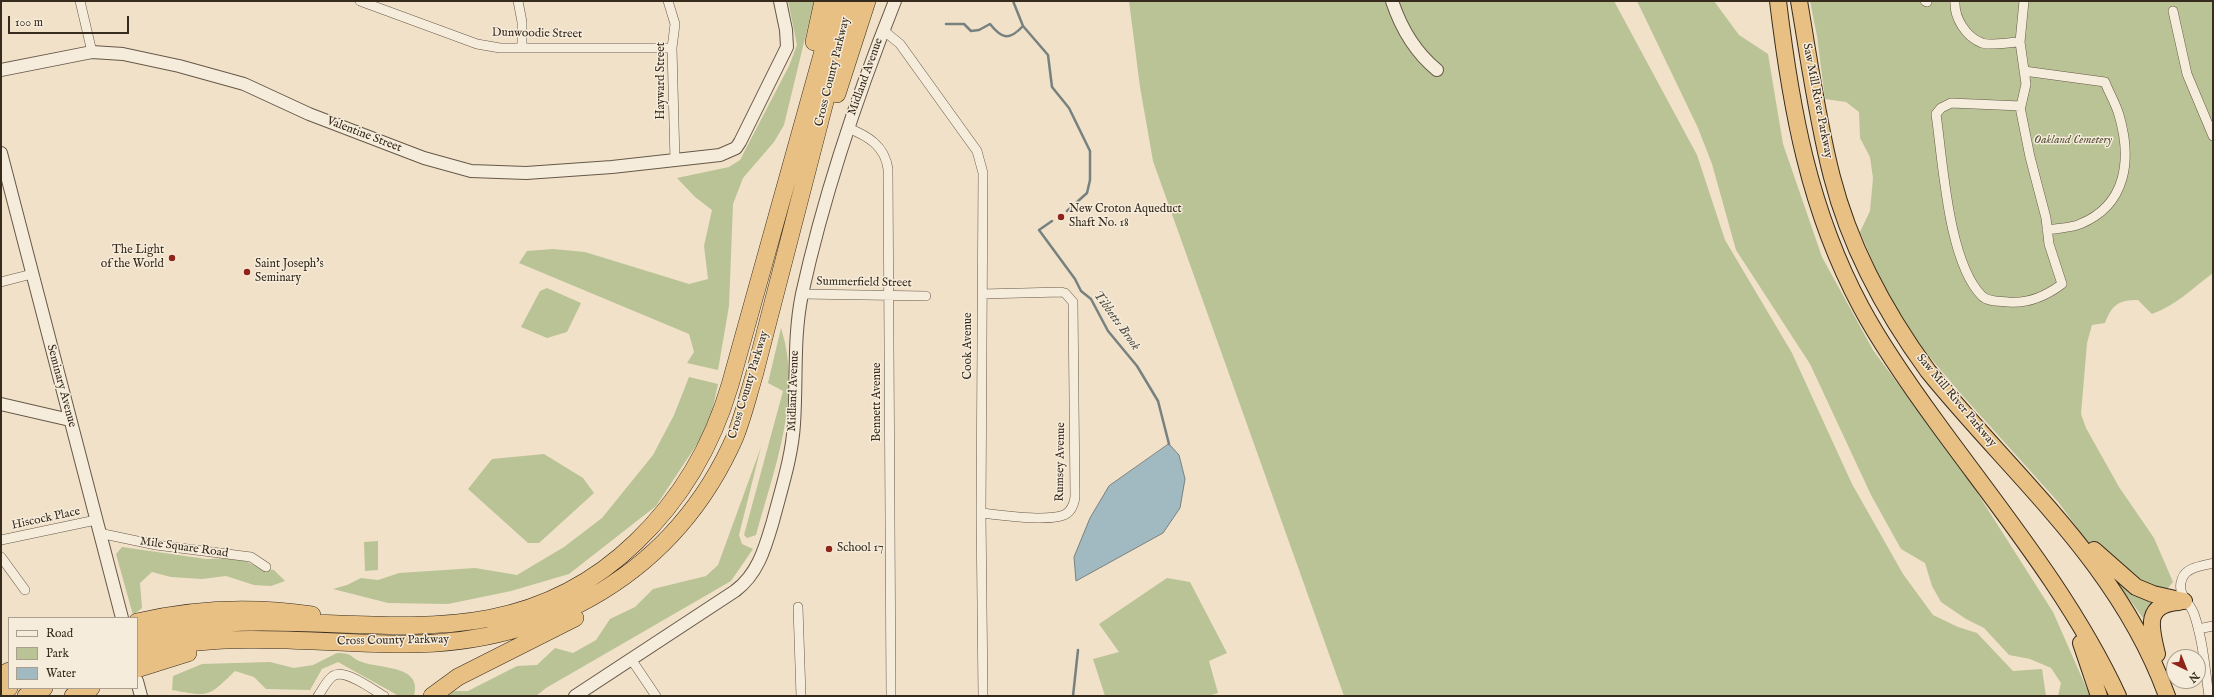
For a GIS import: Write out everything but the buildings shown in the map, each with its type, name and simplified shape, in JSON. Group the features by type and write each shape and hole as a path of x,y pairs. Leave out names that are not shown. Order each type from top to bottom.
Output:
{"highway":[{"path":"793,160 802,94 824,1"},
{"name":"Cross County Parkway","path":"377,624 437,625 469,623 506,616 534,607 565,593 598,574 630,548 654,524 690,478 716,426 730,385 837,1"},
{"name":"Cross County Parkway","path":"284,641 408,644 455,641 503,633 546,620 580,604 612,585 651,554 682,522 701,497 735,435 754,376 851,1"},
{"path":"799,203 821,147 867,1"},
{"name":"Saw Mill River Parkway","path":"1778,1 1789,91 1806,168 1826,229 1849,282 1895,363 2059,592 2090,641 2118,696"},
{"name":"Saw Mill River Parkway","path":"1799,1 1832,177 1846,220 1867,272 1895,323 1928,371 2088,554 2117,596 2143,640 2168,696"},
{"path":"2050,509 2131,584 2153,594 2184,601"},
{"path":"432,696 458,677 523,646 602,602 633,577 651,554"},
{"path":"2059,592 2090,666 2099,696"},
{"path":"2168,696 2152,634 2151,622 2153,615 2162,606 2184,601"},
{"path":"138,622 190,612 250,609 279,610 377,624"},
{"path":"138,637 186,627 222,624 377,624"},
{"path":"138,653 203,642 284,641"},
{"path":"138,669 167,659 196,652 284,641"},
{"path":"26,696 42,689"},
{"path":"73,696 89,689"}],"street":[{"path":"80,1 92,52"},
{"name":"Dunwoodie Street","path":"360,1 477,44 500,48 672,48"},
{"path":"518,1 522,22 522,48"},
{"name":"Hayward Street","path":"668,1 675,24 672,48 675,161"},
{"name":"Valentine Street","path":"1,70 92,52 130,56 244,84 309,114 456,169 526,174 675,161 720,155 736,148 756,112 787,47 786,30 780,1"},
{"name":"Midland Avenue","path":"574,696 735,591 748,580 758,564 765,548 777,505 793,436 796,336 802,294 848,128 895,1"},
{"path":"1392,1 1405,30 1416,48 1438,70"},
{"path":"1955,1 1959,20 1967,34 1983,44 2020,42"},
{"path":"2021,106 1951,103 1941,108 1936,114 1953,228 1960,254 1971,281 1983,297 1993,301 2014,302 2034,300 2048,295 2062,284 2049,244 2030,157 2021,106 2026,84 2020,42 2024,1"},
{"path":"2173,11 2187,74 2213,136"},
{"name":"Cook Avenue","path":"884,30 900,44 977,151 981,160 983,173 981,513 983,696"},
{"path":"2024,72 2105,82 2119,115 2124,141 2126,167 2119,190 2099,213 2079,225 2047,230"},
{"name":"Bennett Avenue","path":"848,128 859,132 876,144 883,153 887,163 891,696"},
{"name":"Seminary Avenue","path":"1,153 121,616"},
{"path":"1,282 32,274"},
{"name":"Rumsey Avenue","path":"981,513 1050,517 1064,515 1074,504 1073,302 1065,293 982,294"},
{"name":"Summerfield Street","path":"802,294 926,296"},
{"path":"1,404 70,420"},
{"name":"Hiscock Place","path":"1,540 96,520"},
{"name":"Mile Square Road","path":"100,534 156,545 251,557 266,567"},
{"path":"1,557 25,590"},
{"path":"2209,696 2198,629 2192,609 2184,601 2180,586 2185,574 2191,569 2213,563"},
{"path":"796,696 796,629 798,624 798,607"},
{"path":"798,624 800,629 801,696"},
{"path":"2198,629 2213,626"},
{"path":"631,659 656,696"},
{"path":"318,696 327,682 334,675 342,673 384,696"},
{"path":"138,685 141,696"}],"green space":[{"path":"788,1 814,1 784,125 774,142 743,178 733,204 729,306 718,370 687,363 694,352 689,334 519,263 527,251 553,249 585,252 689,284 708,279 704,246 712,210 695,197 677,178 729,167 740,160 789,66 797,45"},
{"path":"1129,1 1614,1 1697,155 1725,240 1792,353 1852,484 1903,574 1933,615 1958,627 1977,633 2013,671 2042,669 2046,696 1344,696 1153,161 1140,87"},
{"path":"1637,1 1714,1 1739,35 1768,54 1783,144 1822,257 1873,350 1971,483 2053,612 2090,696 2058,696 2061,683 2051,668 2030,659 2009,655 1984,628 1966,619 1941,602 1932,586 1925,563 1901,549 1871,495 1810,364 1736,250 1712,164 1698,128"},
{"name":"Oakland Cemetery","path":"1810,1 2213,1 2213,273 2176,301 2152,314 2138,300 2125,301 2117,305 2110,312 2105,323 2092,325 2087,343 2081,414 2086,428 2119,487 2154,538 2173,582 2143,618 2059,503 1922,348 1885,290 1860,232 1870,211 1873,178 1870,157 1860,138 1859,112 1846,102 1825,99 1817,36"},
{"path":"547,288 581,303 567,332 547,338 521,327 540,291"},
{"path":"781,328 787,354 789,380 788,406 784,432 756,535 747,538 744,535 783,391 768,383"},
{"path":"689,377 718,384 709,426 656,506 569,574 511,591 448,604 388,603 333,589 347,585 361,578 378,580 399,573 475,568 517,575 564,547 602,518 653,455 674,415"},
{"path":"761,447 739,535 742,544 753,549 731,581 546,688 536,696 442,696 446,691 468,691 517,666 537,665 555,648 573,653 596,640 610,619 635,607 653,589 706,576 718,565"},
{"path":"544,454 583,478 594,493 539,543 528,543 468,489 492,459"},
{"path":"378,541 378,570 365,571 364,542"},
{"path":"122,547 206,559 240,558 259,568 274,570 285,581 271,586 254,585 226,576 202,579 171,577 152,572 140,583 142,608 133,615 116,554"},
{"path":"1167,578 1190,582 1227,653 1209,661 1218,693 1208,696 1105,696 1093,659 1119,652 1099,624"},
{"path":"337,653 349,655 362,662 407,673 415,686 414,696 399,696 338,662 322,669 310,690 266,689 254,677 235,671 219,686 208,693 194,694 172,690 173,676 202,664 270,662 294,668 313,665"}],"water":[{"path":"1169,444 1179,455 1185,479 1180,508 1163,533 1076,581 1074,557 1090,518 1109,486"}],"waterway":[{"name":"Tibbetts Brook","path":"1013,1 1023,26 1048,55 1052,87 1069,108 1090,151 1090,180 1087,193 1067,211"},
{"path":"946,24 964,24 971,31 979,30 990,24 998,33 1006,36 1014,34 1023,26"},
{"name":"Tibbetts Brook","path":"1052,221 1039,230 1075,279 1081,291 1091,299 1108,331 1137,366 1158,401 1169,444"},
{"name":"Tibbetts Brook","path":"1073,696 1078,650"}],"place":[{"name":"New Croton Aqueduct Shaft No. 18","path":"1061,217"},
{"name":"The Light of the World","path":"172,258"},
{"name":"Saint Joseph's Seminary","path":"247,272"},
{"name":"School 17","path":"829,549"}]}
